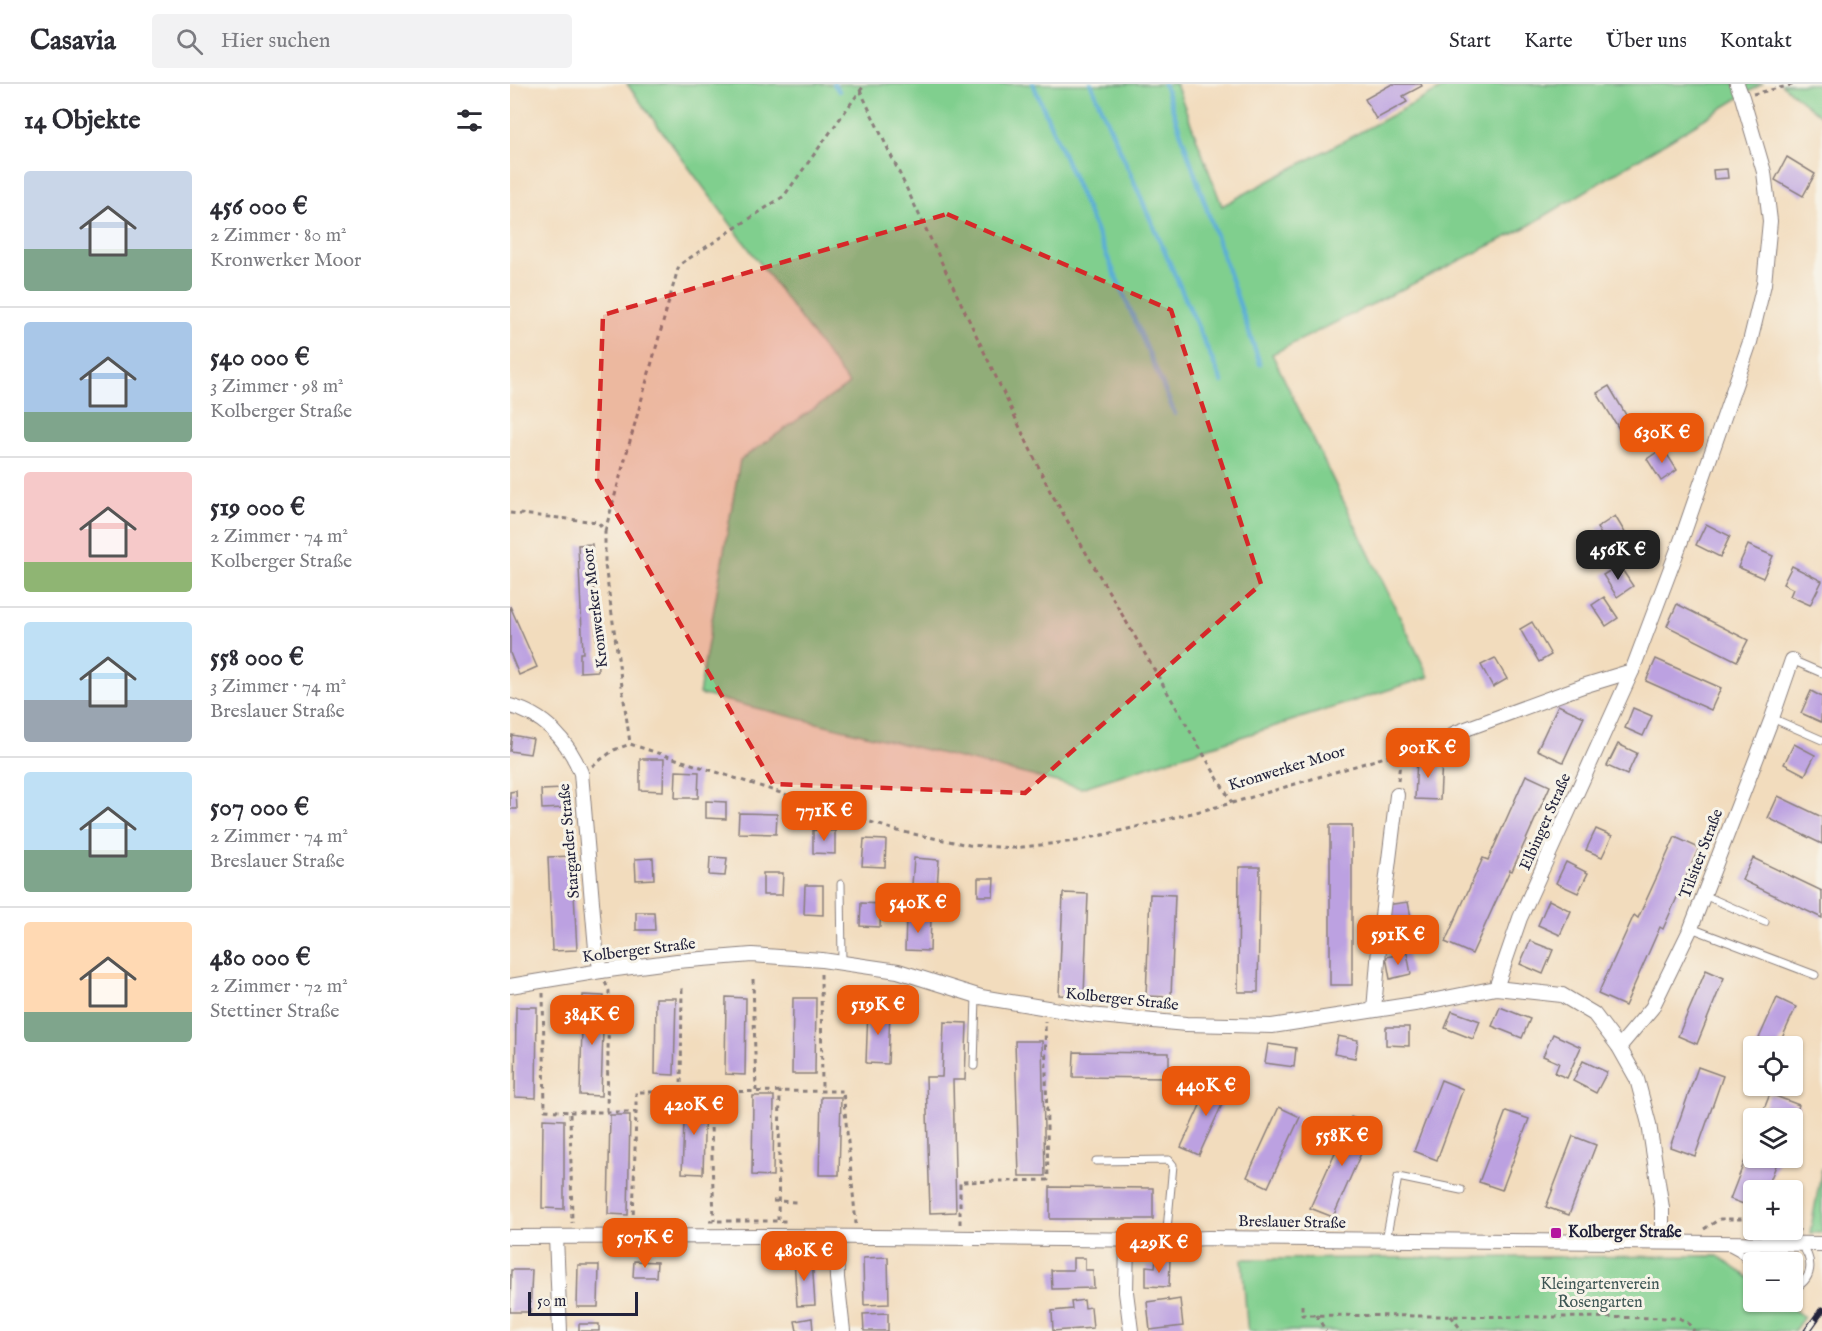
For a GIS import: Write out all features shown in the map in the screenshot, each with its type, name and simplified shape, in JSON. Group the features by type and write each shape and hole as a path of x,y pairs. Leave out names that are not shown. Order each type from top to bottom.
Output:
{"street":[{"path":"1455,733 1583,686 1632,671 1681,541 1750,342 1764,284 1770,221 1764,172 1740,90"},
{"name":"Tilsiter Straße","path":"1619,1047 1652,1008 1691,928 1792,660"},
{"name":"Elbinger Straße","path":"1496,988 1521,918 1632,671"},
{"name":"Stargarder Straße","path":"510,706 519,708 552,727 573,752 581,773 596,949 601,971"},
{"path":"1374,1010 1381,924 1397,795"},
{"name":"Kolberger Straße","path":"510,986 677,961 752,955 822,960 898,970 976,996 1089,1015 1186,1024 1272,1026 1496,988 1562,995 1594,1014 1619,1047 1637,1079 1649,1124 1662,1208 1662,1242"},
{"name":"Breslauer Straße","path":"510,1237 1127,1240 1208,1238 1822,1244"},
{"path":"556,1237 560,1331"},
{"path":"836,1237 837,1278 843,1331"},
{"path":"1127,1240 1126,1292 1131,1331"}],"lane":[{"path":"1792,660 1822,673"},
{"path":"1772,718 1822,740"},
{"path":"841,884 842,963"},
{"path":"1704,895 1765,922"},
{"path":"1691,928 1815,975"},
{"path":"975,1066 976,996"},
{"path":"1096,1161 1169,1160 1173,1165 1166,1240"},
{"path":"1386,1240 1398,1176 1461,1190"},
{"path":"1723,1244 1739,1251 1743,1256"},
{"path":"1801,1244 1809,1257 1811,1271 1808,1278 1803,1281"}],"path":[{"path":"605,531 679,265 784,196 865,84"},
{"path":"1740,90 1796,84"},
{"path":"860,90 1050,490 1232,803"},
{"name":"Kronwerker Moor","path":"510,513 598,522 605,531 605,565 630,744 898,831 969,845 1013,848 1077,841 1232,803 1401,752 1455,733"},
{"path":"581,773 614,750 630,744"},
{"path":"1397,795 1401,752"},
{"path":"822,960 820,985 822,1091"},
{"path":"601,971 609,991 607,1112"},
{"path":"753,979 756,1091"},
{"path":"543,981 545,1110 636,1112"},
{"path":"681,1092 682,984"},
{"path":"960,1224 960,1182 1048,1180 1045,1008"},
{"path":"778,1220 780,1091"},
{"path":"633,1223 636,1092 843,1091 856,1224"},
{"path":"710,1092 714,1221"},
{"path":"570,1112 572,1223"},
{"path":"773,1201 798,1202"},
{"path":"1701,1231 1720,1219 1743,1219"},
{"path":"1302,1305 1302,1315 1679,1318 1688,1323 1694,1331"},
{"path":"1316,1315 1326,1331"},
{"path":"1451,1316 1462,1331"}],"highlighted area":[{"path":"947,214 1171,310 1261,584 1025,793 773,784 597,480 603,315"}],"green space":[{"path":"627,84 1176,84 1222,206 1450,84 1762,84 1525,228 1272,354 1429,677 1081,788 699,694 740,460 849,384"},
{"path":"1781,84 1822,84 1822,117"},
{"path":"1822,1168 1822,1233 1810,1233"},
{"name":"Kleingartenverein Rosengarten","path":"1718,1256 1743,1274 1743,1312 1797,1312 1804,1317 1794,1331 1248,1331 1242,1259"}],"building":[{"path":"1392,84 1421,84 1422,86 1403,96 1407,102 1376,119 1365,99"},
{"path":"1787,157 1815,174 1803,196 1775,180"},
{"path":"1727,169 1728,178 1714,179 1713,170"},
{"path":"1609,386 1633,427 1644,420 1657,442 1646,448 1635,430 1624,437 1597,393"},
{"path":"1663,448 1677,470 1661,481 1647,459"},
{"path":"1615,516 1630,541 1612,552 1597,528"},
{"path":"1706,524 1730,536 1720,557 1696,545"},
{"path":"592,544 598,671 580,672 580,653 583,653 578,545"},
{"path":"1748,545 1773,556 1763,578 1738,567"},
{"path":"1619,565 1633,586 1617,597 1603,575"},
{"path":"1792,566 1822,581 1810,605 1790,596 1793,589 1783,584"},
{"path":"1604,597 1618,618 1606,626 1592,605"},
{"path":"1677,604 1748,640 1737,661 1667,626"},
{"path":"510,606 537,667 519,675 510,653"},
{"path":"1532,622 1551,655 1539,662 1520,629"},
{"path":"1495,658 1507,679 1493,687 1481,665"},
{"path":"1656,659 1721,688 1711,710 1646,681"},
{"path":"1811,691 1822,697 1821,722 1801,713"},
{"path":"1558,705 1584,717 1563,762 1537,750"},
{"path":"1633,708 1652,716 1643,736 1625,728"},
{"path":"512,735 533,739 530,754 510,751"},
{"path":"1618,744 1637,753 1627,775 1607,766"},
{"path":"1794,744 1815,755 1805,775 1784,764"},
{"path":"1417,758 1442,759 1440,800 1415,799"},
{"path":"640,759 664,759 663,791 640,790"},
{"path":"676,771 699,772 698,798 675,798"},
{"path":"1526,775 1550,786 1472,954 1445,942 1483,858 1488,860"},
{"path":"563,789 564,808 542,809 541,790"},
{"path":"516,791 517,809 510,809 510,792"},
{"path":"1778,796 1822,817 1822,844 1768,818"},
{"path":"706,801 726,802 726,819 706,818"},
{"path":"739,813 777,814 776,834 738,833"},
{"path":"1330,825 1352,825 1352,985 1330,985"},
{"path":"1596,829 1612,836 1602,857 1586,850"},
{"path":"813,830 835,831 835,854 813,853"},
{"path":"1675,837 1699,848 1663,929 1660,927 1625,1006 1598,994 1634,915 1638,918"},
{"path":"864,839 886,840 885,867 862,866"},
{"path":"572,856 577,950 552,951 548,857"},
{"path":"710,857 727,858 725,876 709,875"},
{"path":"653,858 654,879 636,880 635,859"},
{"path":"914,858 939,860 937,887 912,885"},
{"path":"1753,858 1822,891 1822,918 1742,880"},
{"path":"1566,862 1588,873 1578,893 1556,883"},
{"path":"1239,867 1260,867 1258,992 1238,992"},
{"path":"763,873 783,873 782,895 763,895"},
{"path":"978,878 994,878 993,896 978,896"},
{"path":"805,885 823,885 823,915 804,914"},
{"path":"1063,893 1088,894 1084,996 1059,995"},
{"path":"1150,894 1175,895 1171,997 1146,996"},
{"path":"1549,900 1571,911 1560,935 1538,925"},
{"path":"1408,902 1412,922 1390,925 1386,905"},
{"path":"861,903 881,904 880,927 860,926"},
{"path":"636,912 654,912 655,930 636,930"},
{"path":"906,917 931,917 930,951 905,950"},
{"path":"1530,941 1553,950 1543,974 1520,964"},
{"path":"1407,953 1411,974 1390,979 1386,957"},
{"path":"1706,970 1724,978 1697,1044 1678,1036"},
{"path":"583,995 604,996 601,1096 580,1095"},
{"path":"726,997 746,998 745,1075 725,1074"},
{"path":"656,998 676,998 674,1075 655,1074"},
{"path":"793,998 816,998 815,1074 792,1074"},
{"path":"1777,998 1796,1007 1783,1036 1760,1036"},
{"path":"516,1007 537,1007 536,1098 515,1097"},
{"path":"1500,1007 1530,1019 1522,1038 1492,1026"},
{"path":"868,1009 890,1010 888,1064 866,1063"},
{"path":"1452,1011 1480,1021 1473,1039 1445,1028"},
{"path":"944,1022 967,1023 965,1080 953,1080 956,1212 930,1213 926,1077 942,1077"},
{"path":"1386,1027 1409,1027 1409,1046 1386,1045"},
{"path":"1553,1034 1581,1047 1567,1078 1555,1073 1559,1063 1543,1056"},
{"path":"1338,1036 1358,1040 1355,1058 1334,1054"},
{"path":"1015,1041 1042,1041 1045,1176 1019,1176"},
{"path":"1268,1044 1296,1048 1294,1067 1265,1063"},
{"path":"1074,1052 1169,1053 1169,1078 1073,1077"},
{"path":"1583,1061 1607,1072 1596,1093 1573,1081"},
{"path":"1698,1067 1723,1076 1695,1156 1670,1147"},
{"path":"1212,1079 1230,1087 1199,1155 1181,1147"},
{"path":"1441,1080 1463,1089 1437,1160 1414,1151"},
{"path":"753,1096 774,1096 773,1176 752,1175"},
{"path":"1769,1096 1799,1105 1798,1108 1764,1108"},
{"path":"821,1097 841,1097 839,1175 819,1175"},
{"path":"685,1098 705,1099 703,1174 682,1173"},
{"path":"1279,1107 1300,1117 1268,1187 1247,1177"},
{"path":"1506,1111 1529,1119 1502,1190 1479,1182"},
{"path":"610,1115 630,1115 628,1215 608,1214"},
{"path":"1351,1117 1373,1126 1333,1217 1310,1208"},
{"path":"543,1119 564,1120 564,1209 542,1208"},
{"path":"1573,1136 1596,1145 1569,1215 1546,1207"},
{"path":"1743,1165 1743,1168 1775,1168 1770,1180 1743,1180 1743,1204 1730,1199"},
{"path":"1050,1187 1153,1188 1153,1219 1050,1219"},
{"path":"888,1257 889,1304 864,1305 863,1258"},
{"path":"812,1258 815,1305 797,1306 794,1259"},
{"path":"1073,1258 1085,1258 1085,1270 1093,1270 1094,1288 1052,1289 1051,1270 1073,1270"},
{"path":"1156,1259 1170,1259 1169,1287 1146,1286 1146,1266 1155,1267"},
{"path":"634,1261 657,1262 656,1277 633,1277"},
{"path":"578,1265 599,1265 598,1307 577,1307"},
{"path":"511,1270 532,1270 530,1312 510,1312"},
{"path":"1168,1299 1168,1301 1180,1299 1183,1326 1150,1330 1147,1302"},
{"path":"1084,1300 1085,1308 1091,1307 1093,1328 1053,1331 1052,1311 1072,1309 1071,1302"},
{"path":"888,1313 888,1331 864,1331 863,1314"},
{"path":"812,1318 813,1331 797,1331 795,1321"},
{"path":"579,1324 599,1324 599,1331 579,1331"}],"waterway":[{"path":"834,84 839,91"},
{"path":"1033,84 1175,414"},
{"path":"1091,84 1222,382"},
{"path":"1164,84 1260,364"}],"railway":[{"path":"1807,1331 1822,1310"}],"place":[{"name":"Kolberger Straße","path":"1556,1233"}]}
